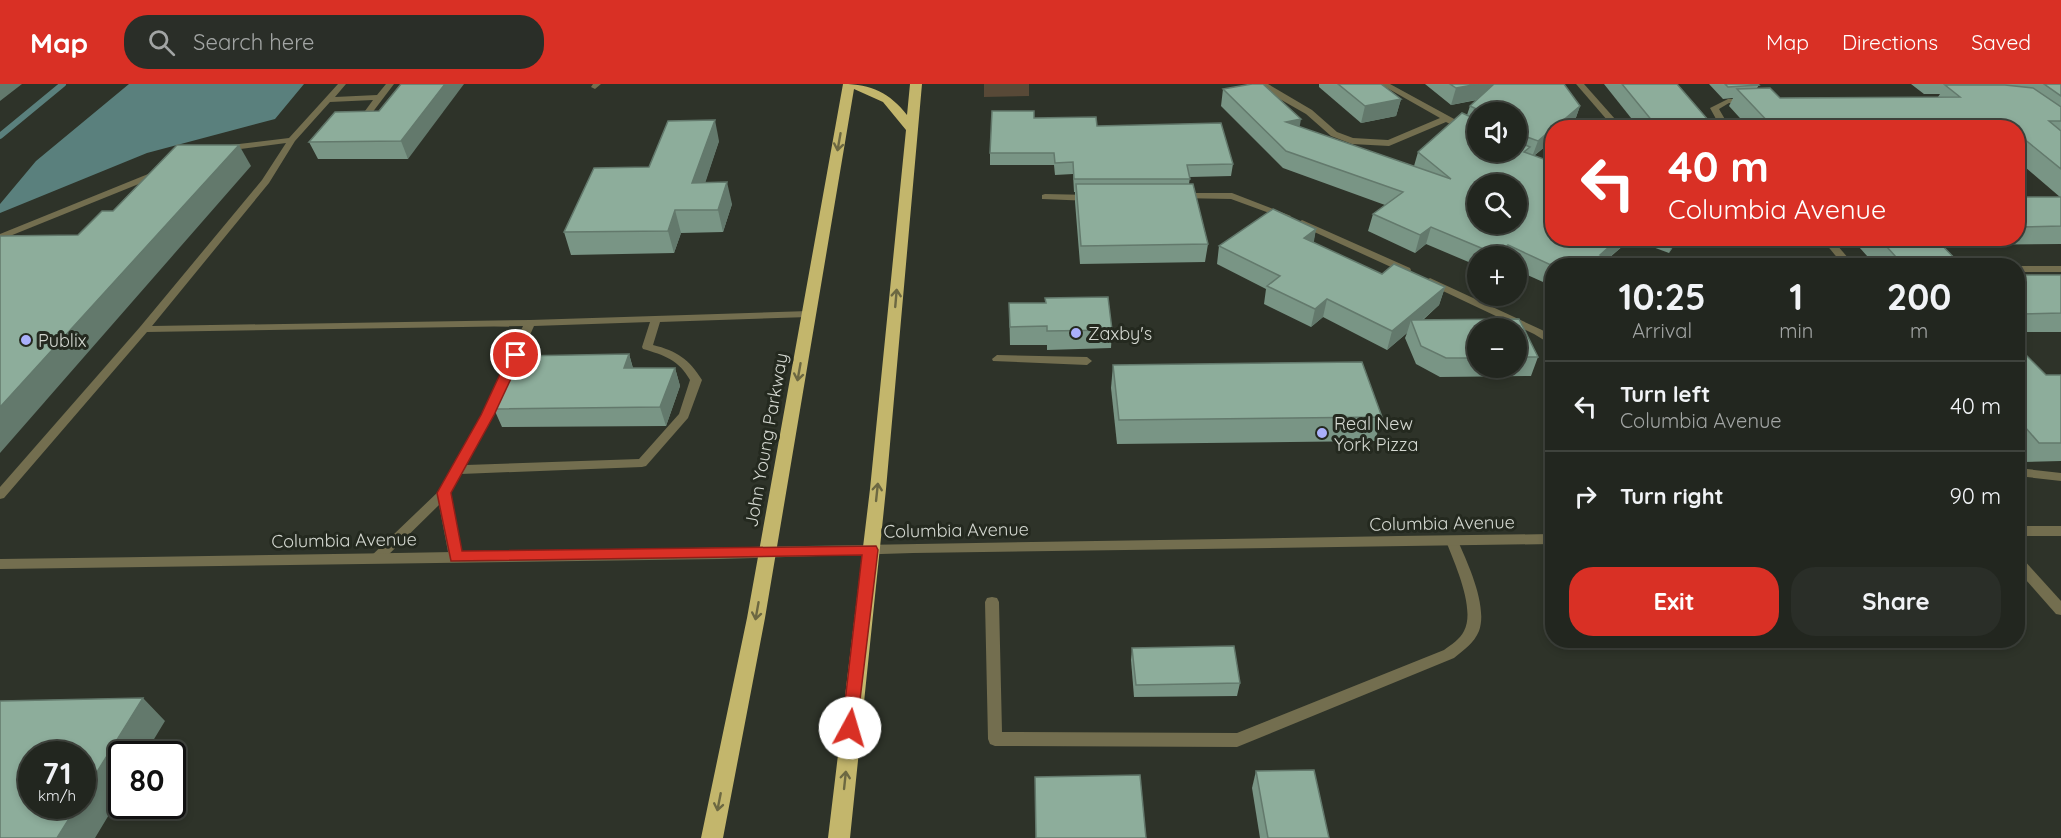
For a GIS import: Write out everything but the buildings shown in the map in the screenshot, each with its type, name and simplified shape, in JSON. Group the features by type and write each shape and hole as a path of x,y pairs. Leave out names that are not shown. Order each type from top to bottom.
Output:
{"highway":[{"path":"849,84 872,89 891,100 912,130"},
{"name":"John Young Parkway","path":"712,838 767,553 849,84"},
{"path":"839,838 916,84"}],"street":[{"path":"0,495 5,484 144,329 266,181 292,140 342,84"},
{"path":"369,111 390,84"},
{"path":"1257,84 1265,86 1309,112 1334,134 1352,141 1389,143 1445,119"},
{"path":"1384,84 1467,130"},
{"path":"1580,84 1612,120"},
{"path":"329,100 380,97"},
{"path":"1721,120 1714,108 1728,101 1759,101"},
{"path":"213,150 292,140"},
{"path":"0,237 169,168"},
{"path":"1165,197 1232,196 1291,218 1415,274 1545,337"},
{"path":"1045,197 1098,198"},
{"path":"1832,246 1843,258"},
{"path":"2025,269 2061,269"},
{"path":"144,329 530,323 809,314"},
{"path":"456,470 642,463 684,416 696,380 686,361 666,351 647,347 656,319"},
{"path":"376,558 444,493 488,415 530,323"},
{"path":"997,359 1086,361"},
{"path":"2025,473 2061,477"},
{"path":"444,493 456,557"},
{"path":"2025,531 2061,531"},
{"name":"Columbia Avenue","path":"0,564 1545,539"},
{"path":"992,602 995,739 1237,740 1449,654 1466,640 1473,628 1474,610 1452,541"},
{"path":"2025,571 2061,610"}],"shaded area":[{"path":"984,84 1029,84 1029,96 984,97"}],"water":[{"path":"129,84 304,84 275,119 147,153 0,213 0,204 36,161"}],"waterway":[{"path":"0,136 63,84"}],"place":[{"name":"Zaxby's","path":"1076,333"},
{"name":"Publix","path":"26,340"},
{"name":"Real New York Pizza","path":"1322,433"}],"route":[{"path":"516,355 488,415 444,493 456,557 870,550 850,728"}]}
